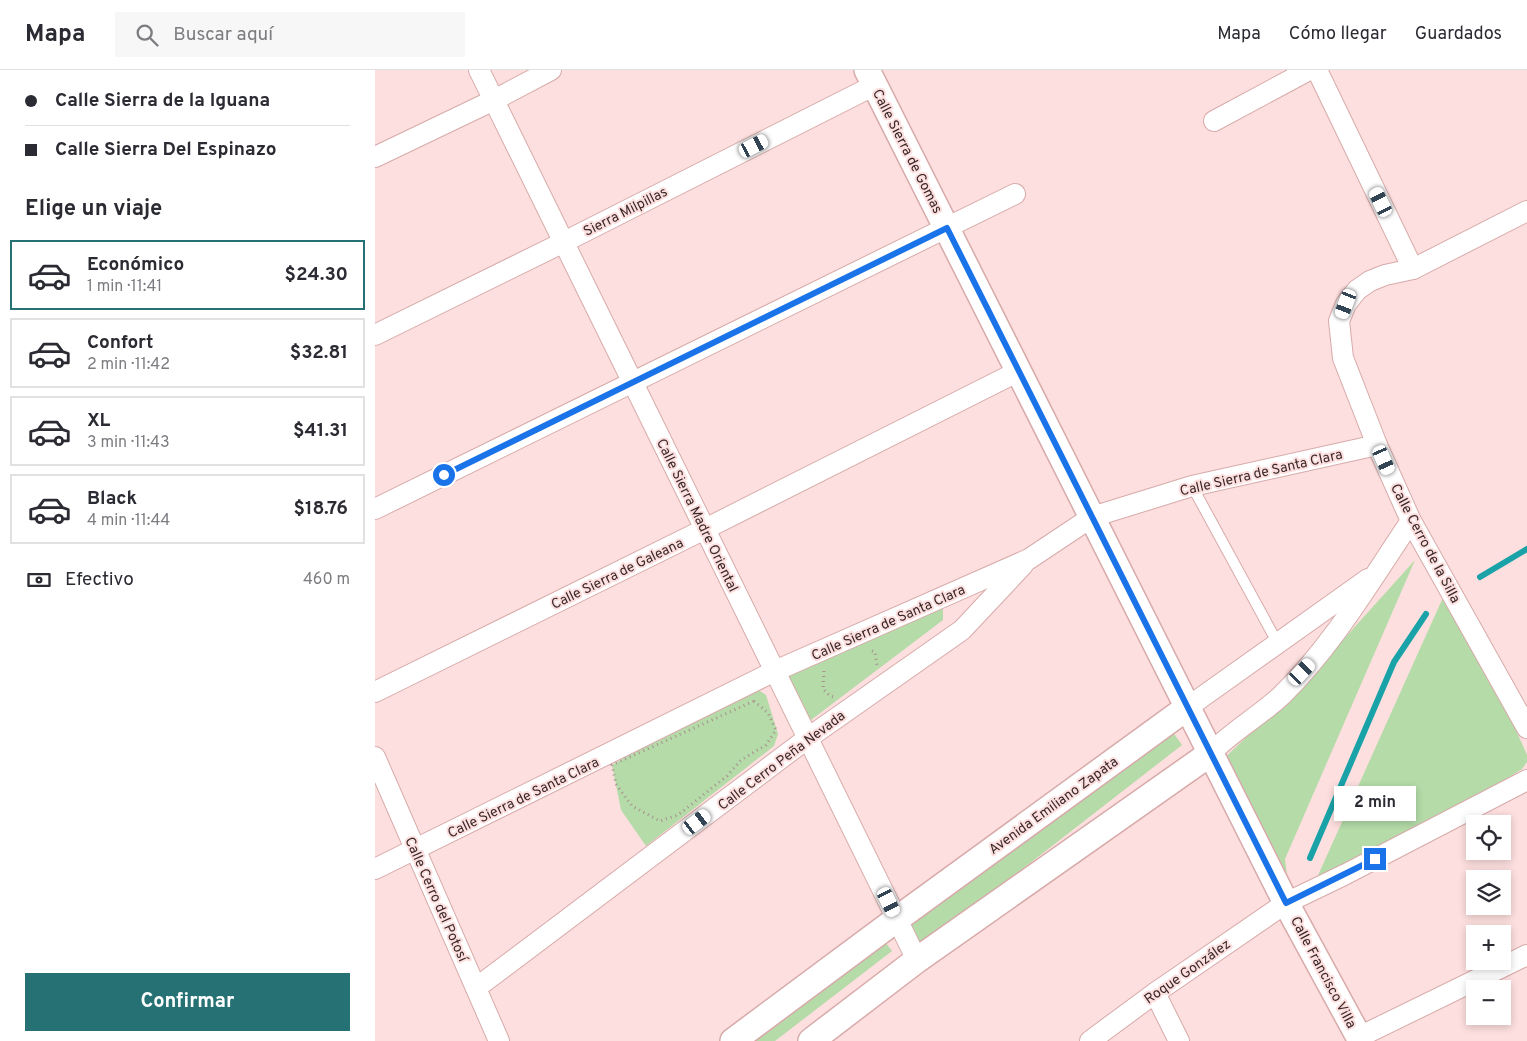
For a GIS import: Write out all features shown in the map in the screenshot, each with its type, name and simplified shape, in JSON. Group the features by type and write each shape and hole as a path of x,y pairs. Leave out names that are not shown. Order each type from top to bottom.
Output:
{"street":[{"name":"Calle Sierra Madre Oriental","path":"479,70 917,960"},
{"path":"375,157 494,100 551,70"},
{"path":"1214,121 1309,70"},
{"path":"1317,70 1413,268 1527,212"},
{"name":"Calle Sierra de Gomas","path":"871,78 1286,903"},
{"name":"Sierra Milpillas","path":"375,335 564,242 871,78"},
{"path":"375,510 1015,194"},
{"name":"Calle Cerro de la Silla","path":"1413,268 1370,281 1357,290 1346,304 1339,321 1343,358 1377,445 1411,521 1527,728"},
{"name":"Calle Sierra de Galeana","path":"375,692 1019,371"},
{"name":"Calle Sierra de Santa Clara","path":"375,869 775,671 1029,559 1092,517 1192,486 1377,445"},
{"name":"Avenida Emiliano Zapata","path":"811,1041 917,960 1211,752 1281,696 1317,657 1350,613 1411,521"},
{"name":"Calle Cerro Peña Nevada","path":"476,988 808,738 962,630 1029,559"},
{"name":"Avenida Emiliano Zapata","path":"733,1041 897,918 1375,573"},
{"name":"Calle Cerro del Potosí","path":"375,757 499,1041"},
{"name":"Roque González","path":"1090,1041 1155,993 1286,903 1527,780"},
{"name":"Calle Francisco Villa","path":"1286,903 1360,1039"},
{"path":"1360,1039 1527,955"},
{"path":"1155,993 1179,1041"}],"lane":[{"path":"1192,486 1277,642"}],"path":[{"path":"869,650 875,652 877,668 885,662"},
{"path":"817,670 825,666 823,688 830,696 836,698 828,703"},
{"path":"754,701 768,713 776,730 766,745 741,760 727,776 678,815 660,821 632,806 616,784 613,765 754,701"}],"green space":[{"path":"1415,560 1285,859 1289,893 1219,763 1306,681"},
{"path":"1450,582 1527,755 1527,762 1522,769 1348,879 1315,882"},
{"path":"936,600 943,610 943,620 803,726 782,674"},
{"path":"751,685 766,695 778,734 774,746 646,846 621,810 612,765"},
{"path":"1162,717 1182,745 918,950 898,914"},
{"path":"876,930 892,951 775,1041 725,1041"}],"waterway":[{"path":"1480,577 1527,549"},
{"path":"1310,858 1394,662 1426,614"}],"route":[{"path":"444,475 947,228 1286,903 1375,859"}]}
